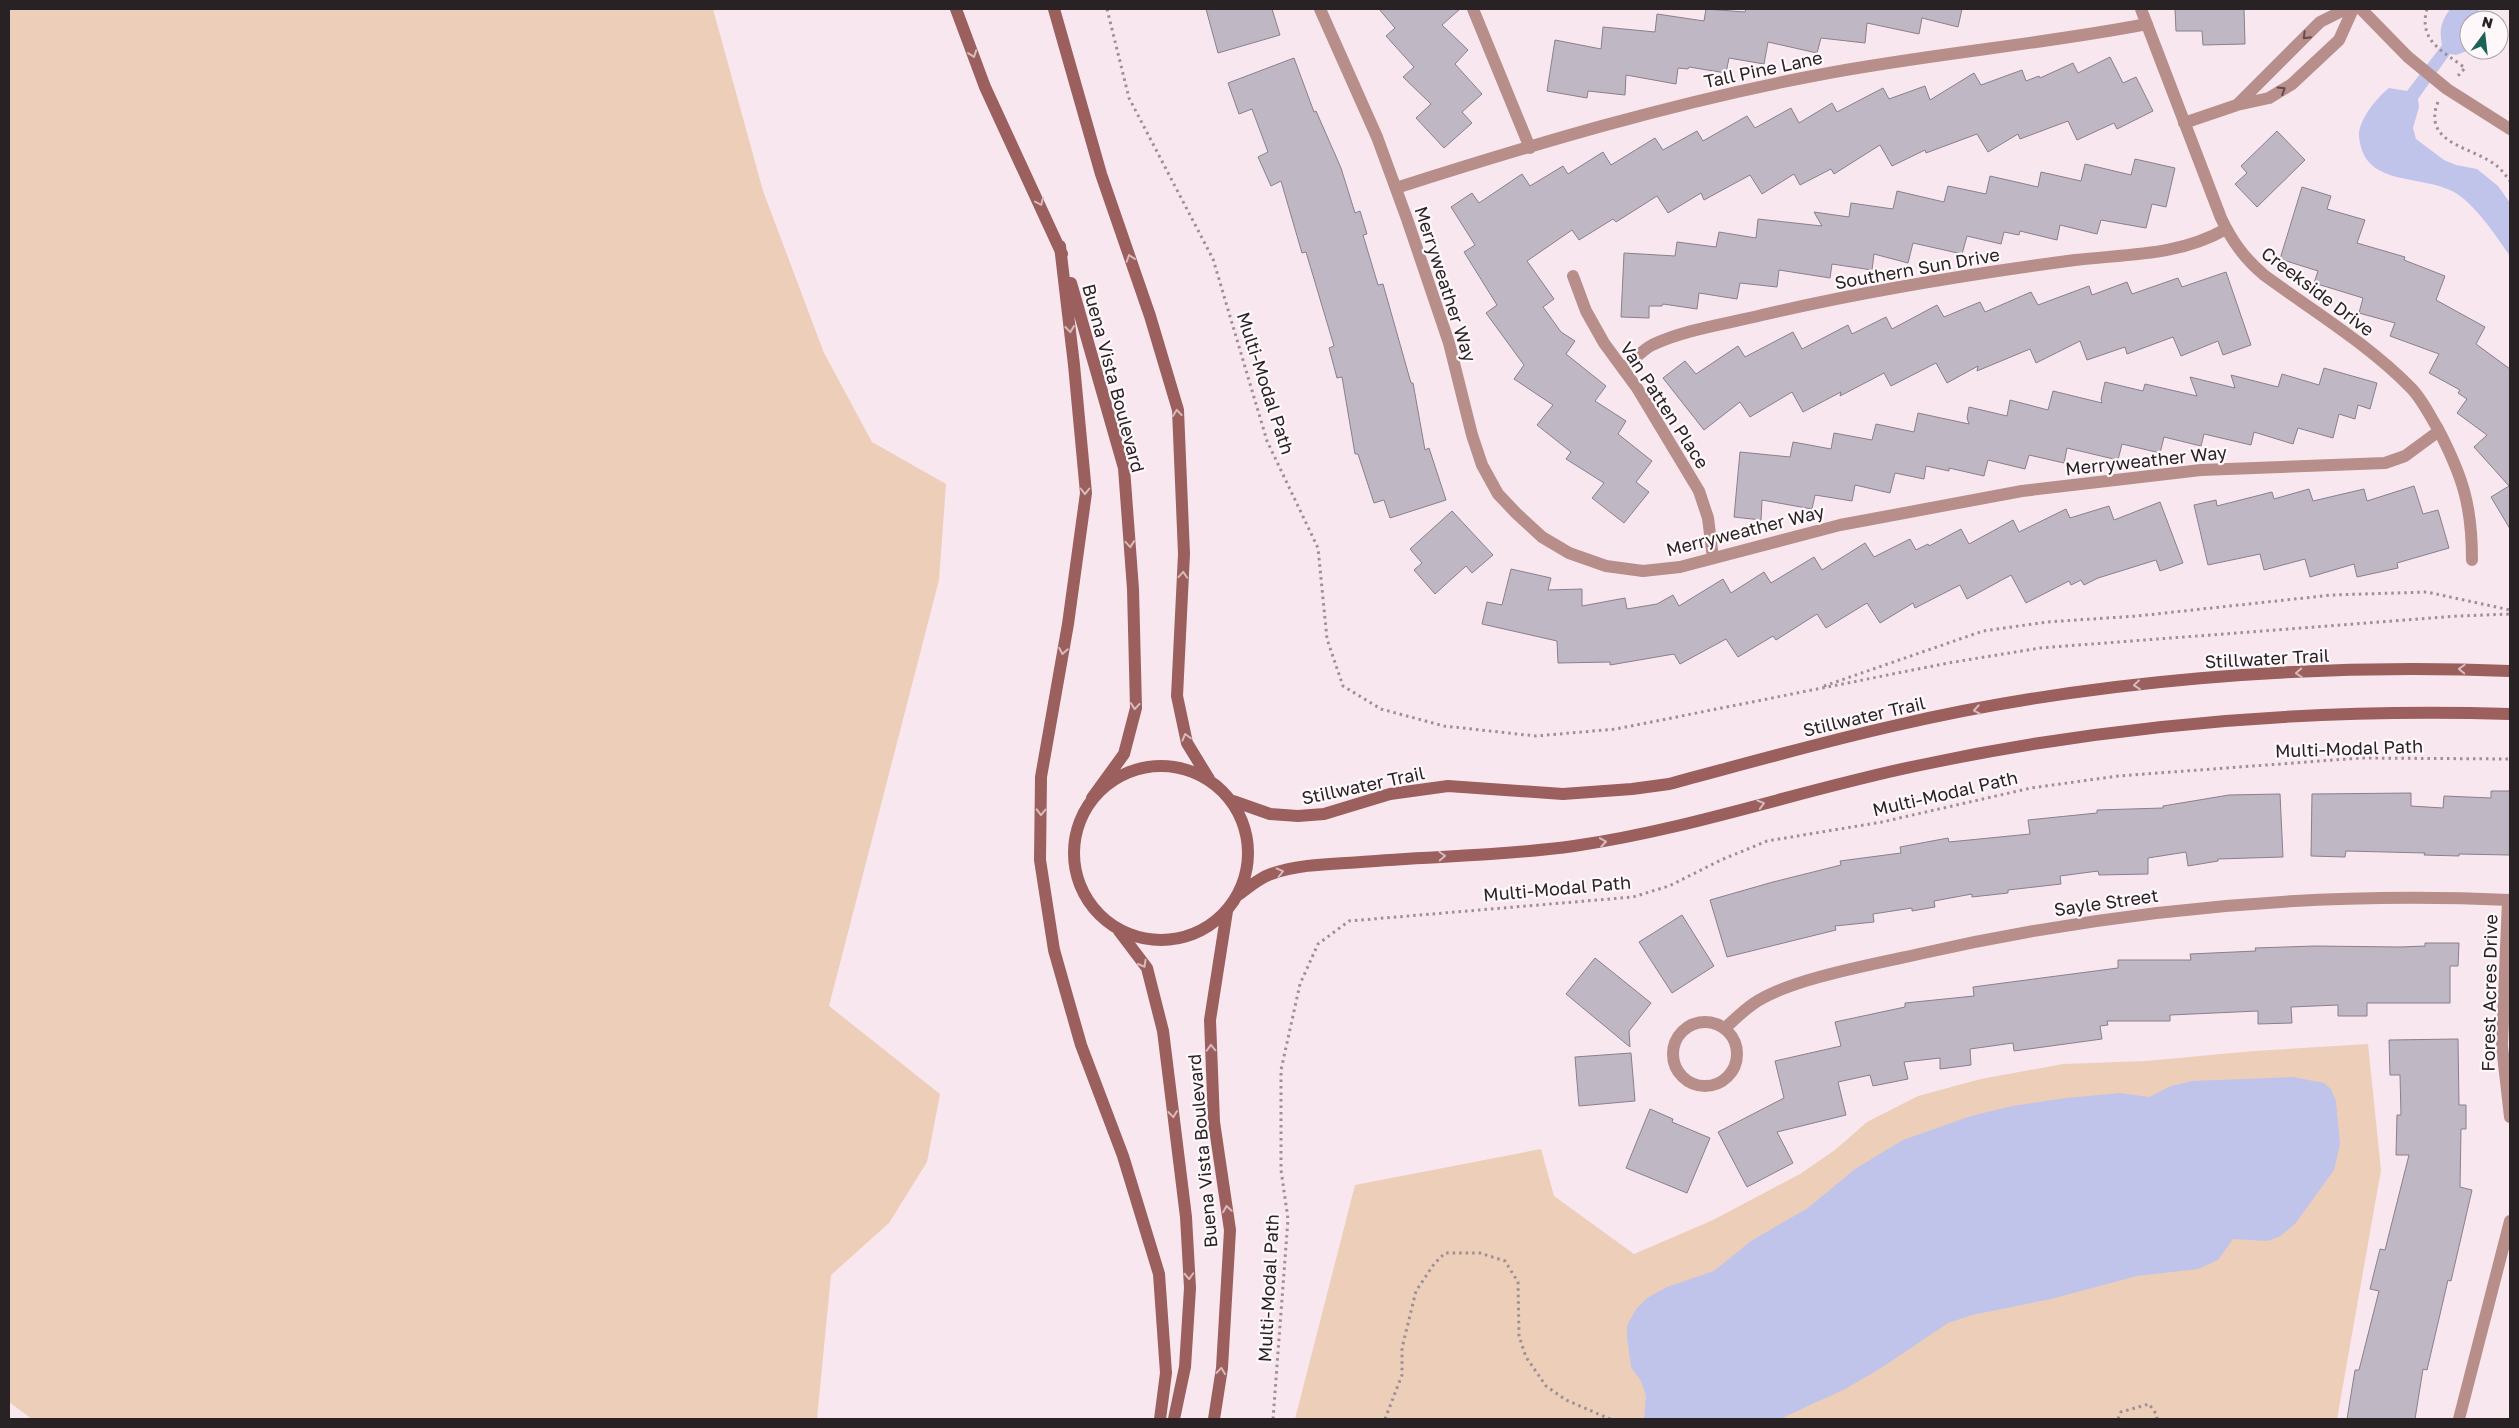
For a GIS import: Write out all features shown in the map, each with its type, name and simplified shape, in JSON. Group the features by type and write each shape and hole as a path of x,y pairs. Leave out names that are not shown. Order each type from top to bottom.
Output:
{"main road":[{"name":"Buena Vista Boulevard","path":"956,9 985,87 1060,246 1124,468 1133,589 1136,708 1124,754 1092,798 1079,821 1073,847 1076,874 1086,899 1104,920 1127,934 1154,940 1181,938 1206,928 1227,911 1238,895 1246,877 1249,852 1245,826 1233,801 1209,779 1187,743 1177,696 1184,554 1178,410 1150,316 1101,174 1054,9"},
{"path":"1060,246 1086,493 1068,624 1041,776 1040,860 1054,950 1062,979 1081,1044 1123,1156 1160,1274 1166,1374 1160,1419"},
{"name":"Stillwater Trail","path":"1233,801 1270,814 1298,816 1324,814 1390,794 1448,786 1563,794 1632,789 1669,784 1894,725 2091,690 2191,680 2320,672 2434,668 2510,671"},
{"path":"1238,895 1268,875 1294,868 1380,860 1518,852 1647,835 1794,795 1915,766 2143,728 2295,716 2451,712 2510,714"},
{"name":"Buena Vista Boulevard","path":"1092,798 1111,780 1134,769 1160,765 1177,767 1209,779"},
{"name":"Buena Vista Boulevard","path":"1214,1419 1222,1368 1230,1230 1214,1122 1210,1020 1227,911"},
{"name":"Buena Vista Boulevard","path":"1114,926 1128,940 1147,968 1163,1031 1186,1218 1190,1288 1185,1367 1174,1419"}],"street":[{"name":"Merryweather Way","path":"1320,9 1377,137 1396,188 1448,344 1472,435 1482,464 1498,494 1542,537 1569,553 1606,566 1643,571 1680,567 1840,525 2031,490 2201,470 2384,463 2404,456 2439,431"},
{"path":"1473,9 1530,148"},
{"name":"Creekside Drive","path":"2141,9 2226,229 2246,260 2383,362 2412,390 2439,431 2456,463 2467,496 2472,527 2472,560"},
{"path":"2237,105 2320,22 2346,9"},
{"path":"2184,123 2237,105 2269,98 2292,84 2339,40 2354,9"},
{"path":"2361,9 2408,57 2447,89 2510,129"},
{"name":"Tall Pine Lane","path":"1396,188 1708,98 1911,58 2094,34 2147,24"},
{"name":"Southern Sun Drive","path":"1623,369 1650,346 1676,336 1775,312 1967,275 2157,252 2205,240 2226,229"},
{"name":"Van Patten Place","path":"1574,276 1586,311 1604,343 1637,388 1699,491 1708,518 1714,558"},
{"name":"Sayle Street","path":"1725,1028 1753,1004 1777,992 1796,986 1970,942 2062,925 2156,912 2276,902 2387,897 2509,900"},
{"name":"Forest Acres Drive","path":"2509,900 2502,1046 2510,1117"},
{"path":"1701,1022 1714,1022 1725,1028 1734,1038 1738,1050 1737,1062 1731,1074 1722,1082 1710,1086 1697,1085 1686,1080 1677,1070 1673,1058 1674,1045 1680,1034 1689,1026 1701,1022"},
{"path":"2459,1419 2510,1222"}],"path":[{"name":"Multi-Modal Path","path":"1106,9 1129,98 1213,258 1267,441 1318,548 1327,639 1343,686 1381,709 1435,724 1536,736 1616,729 1948,663 2040,648 2458,616 2510,614"},
{"path":"2426,9 2424,21 2428,39 2465,68 2447,89 2435,109 2437,130 2445,138 2496,165 2510,181"},
{"name":"Multi-Modal Path","path":"1814,690 1983,631 2047,622 2137,616 2351,594 2427,592 2510,610"},
{"name":"Multi-Modal Path","path":"1273,1419 1288,1219 1280,1170 1281,1070 1303,976 1318,944 1349,921 1634,897 1668,886 1721,860 1767,841 1882,822 2031,788 2118,776 2361,758 2510,759"},
{"path":"1384,1419 1402,1375 1402,1348 1416,1291 1434,1264 1445,1253 1480,1253 1505,1261 1518,1282 1519,1336 1526,1357 1546,1386 1566,1400 1610,1419"},
{"path":"2118,1419 2122,1412 2149,1404 2157,1415 2157,1419"}],"shaded area":[{"path":"9,9 713,9 763,191 824,353 872,442 946,484 939,580 829,1006 940,1094 927,1162 889,1223 831,1275 817,1419 32,1419 9,1402"},
{"path":"2368,1044 2381,1170 2337,1419 1295,1419 1355,1185 1541,1149 1554,1196 1634,1254 1713,1220 1800,1174 1835,1150 1867,1122 1918,1096 1981,1079 2063,1064 2146,1061 2254,1051"}],"water":[{"path":"2450,9 2479,9 2459,10 2459,54 2450,54 2418,99 2419,107 2413,128 2416,139 2444,160 2456,165 2477,169 2498,186 2510,203 2510,256 2484,220 2460,196 2438,186 2394,176 2381,171 2370,164 2363,152 2359,136 2365,117 2374,103 2389,88 2407,91 2442,45 2442,26"},
{"path":"2293,1077 2324,1083 2331,1089 2336,1101 2340,1144 2334,1170 2295,1224 2279,1237 2267,1241 2233,1239 2218,1260 2198,1269 2137,1276 2051,1299 1972,1315 1948,1323 1881,1368 1845,1389 1780,1419 1644,1419 1646,1396 1641,1381 1631,1367 1627,1337 1627,1326 1636,1309 1647,1298 1667,1287 1714,1271 1751,1241 1808,1208 1855,1169 1903,1140 1971,1116 2012,1106 2120,1093 2149,1097 2171,1086 2192,1081"}],"building":[{"path":"1206,9 1272,9 1280,35 1218,53"},
{"path":"1379,9 1460,9 1442,25 1468,50 1455,64 1482,94 1462,112 1472,123 1444,148 1416,118 1431,104 1403,77 1414,67 1386,36 1395,28"},
{"path":"1706,9 1745,12 1746,9 1962,9 1958,27 1922,18 1919,34 1867,23 1865,43 1821,38 1817,53 1768,42 1764,64 1729,58 1726,73 1689,67 1688,69 1678,68 1676,84 1626,75 1625,95 1588,91 1587,98 1547,91 1555,40 1601,49 1603,27 1655,32 1657,14 1704,21"},
{"path":"2175,9 2244,9 2245,44 2203,45 2202,31 2176,31"},
{"path":"2110,57 2123,83 2136,77 2153,111 2117,129 2114,123 2077,140 2068,121 2020,139 2018,134 1988,152 1977,134 1926,153 1925,150 1892,166 1880,145 1834,174 1831,169 1800,185 1794,174 1762,194 1750,175 1704,200 1701,193 1668,213 1657,196 1616,222 1613,219 1579,240 1572,230 1527,261 1554,299 1543,307 1561,332 1575,341 1566,354 1606,386 1595,401 1626,421 1618,434 1652,461 1636,482 1649,492 1624,523 1592,498 1604,483 1566,459 1571,452 1537,425 1553,405 1514,379 1524,365 1486,313 1497,305 1464,252 1475,245 1451,207 1472,193 1479,203 1522,174 1530,186 1563,166 1568,174 1603,152 1611,165 1655,138 1663,150 1697,131 1703,141 1747,116 1755,128 1791,108 1799,123 1832,103 1837,112 1883,88 1889,99 1925,86 1930,100 1974,73 1981,85 2022,70 2026,81 2039,76 2040,78 2073,63 2078,73"},
{"path":"1294,58 1314,112 1316,111 1341,168 1355,213 1360,211 1367,234 1363,235 1378,285 1383,284 1411,383 1413,383 1425,450 1429,448 1446,500 1390,518 1384,500 1374,503 1358,454 1355,454 1342,377 1337,378 1329,348 1334,346 1306,252 1302,253 1281,181 1271,186 1258,157 1268,152 1252,109 1239,114 1228,83"},
{"path":"2277,131 2305,160 2257,207 2235,184 2247,173 2241,166"},
{"path":"2135,159 2175,168 2166,207 2152,204 2146,228 2101,220 2097,234 2060,225 2057,240 2020,231 2019,235 2004,232 2001,244 1967,236 1962,254 1913,243 1908,263 1874,254 1872,270 1832,264 1830,278 1779,270 1777,287 1740,283 1737,299 1699,293 1697,309 1663,304 1662,306 1649,306 1649,318 1621,317 1624,253 1675,256 1677,242 1716,247 1719,232 1756,238 1758,219 1822,226 1814,212 1849,217 1851,203 1893,209 1897,191 1944,202 1948,186 1986,194 1990,176 2038,187 2041,172 2081,181 2085,164 2131,175"},
{"path":"2302,187 2331,196 2327,209 2365,220 2357,243 2405,257 2404,260 2445,276 2436,300 2485,327 2476,344 2510,369 2510,529 2491,497 2509,486 2474,447 2487,435 2457,413 2467,399 2458,393 2460,390 2429,373 2439,354 2390,336 2395,323 2359,313 2363,298 2314,283 2318,271 2280,259"},
{"path":"2226,272 2251,345 2223,355 2218,341 2181,356 2173,337 2127,354 2125,347 2087,360 2080,341 2036,363 2030,349 1977,371 1978,366 1947,383 1936,363 1891,386 1884,373 1840,396 1841,392 1803,412 1792,392 1750,417 1740,402 1704,430 1663,378 1685,361 1696,374 1738,346 1745,357 1793,332 1802,349 1848,325 1852,334 1886,317 1892,329 1937,305 1944,317 1980,302 1985,312 2031,292 2038,305 2089,286 2092,295 2127,282 2132,294 2178,278 2182,287"},
{"path":"2324,368 2377,383 2370,409 2358,405 2355,419 2339,414 2333,438 2298,428 2293,444 2254,432 2251,445 2204,434 2201,446 2164,437 2160,453 2122,444 2118,460 2067,448 2064,463 2029,455 2025,469 1988,460 1984,476 1949,468 1949,471 1926,466 1924,479 1895,473 1890,493 1855,485 1852,501 1815,495 1812,509 1762,500 1761,520 1734,517 1740,452 1790,457 1793,442 1831,449 1834,433 1872,440 1876,424 1914,432 1918,413 1969,424 1967,418 1969,407 2007,416 2010,400 2048,410 2053,391 2102,403 2101,399 2105,382 2143,391 2145,384 2197,396 2190,377 2235,388 2231,375 2278,387 2282,374 2319,385"},
{"path":"2414,486 2423,514 2438,510 2449,548 2397,563 2398,568 2357,577 2354,564 2310,577 2305,559 2264,570 2260,554 2208,565 2194,505 2216,500 2217,506 2272,492 2274,499 2309,489 2313,501 2364,489 2367,501"},
{"path":"2160,502 2183,563 2160,571 2156,560 2098,578 2084,585 2081,580 2071,585 2069,581 2026,603 2011,575 1967,599 1960,585 1915,608 1913,603 1880,623 1867,603 1826,628 1817,614 1776,640 1773,636 1738,657 1726,639 1680,664 1674,654 1610,665 1610,662 1558,663 1557,641 1482,624 1487,602 1502,605 1511,569 1551,578 1548,590 1582,589 1582,606 1625,598 1627,609 1657,604 1673,595 1679,606 1723,579 1731,593 1764,572 1771,583 1814,557 1822,570 1865,543 1874,557 1910,539 1916,550 1928,544 1929,546 1961,529 1969,544 2013,520 2019,532 2066,509 2070,518 2109,506 2114,520"},
{"path":"1452,511 1493,555 1472,573 1466,566 1435,594 1414,570 1422,563 1410,549"},
{"path":"2491,791 2510,791 2510,855 2459,854 2459,856 2346,851 2345,857 2311,856 2312,794 2411,793 2411,806 2443,808 2444,796 2491,798"},
{"path":"2280,794 2283,857 2218,859 2218,861 2188,866 2186,852 2148,858 2148,874 2099,875 2098,871 2060,876 2061,884 2008,890 2008,893 1972,897 1972,894 1934,901 1935,907 1912,911 1912,908 1873,914 1874,922 1835,926 1836,930 1727,957 1710,900 1841,865 1840,861 1901,853 1900,847 1948,838 1949,842 2030,834 2028,820 2097,813 2097,810 2163,808 2163,806 2229,795"},
{"path":"1682,915 1714,966 1672,993 1639,942"},
{"path":"2425,943 2459,943 2458,966 2450,966 2450,1003 2367,1003 2367,1016 2338,1016 2338,1005 2291,1007 2292,1023 2258,1024 2258,1011 2170,1015 2170,1021 2107,1021 2108,1025 2100,1026 2102,1039 2014,1051 2013,1043 1970,1049 1971,1065 1940,1069 1940,1058 1904,1062 1908,1079 1873,1086 1870,1075 1838,1082 1846,1115 1777,1132 1793,1163 1747,1187 1718,1132 1784,1098 1775,1061 1841,1046 1835,1022 1905,1007 1905,1003 1974,996 1973,987 2118,968 2118,960 2191,960 2190,954 2256,951 2255,948 2315,946 2400,947 2425,946"},
{"path":"1595,958 1651,1003 1629,1031 1630,1047 1566,994"},
{"path":"2458,1039 2459,1105 2466,1105 2466,1129 2461,1129 2460,1187 2472,1190 2451,1281 2448,1280 2427,1370 2423,1369 2415,1419 2347,1419 2355,1370 2359,1370 2379,1291 2370,1289 2380,1249 2385,1250 2409,1155 2396,1155 2397,1115 2401,1115 2400,1075 2390,1075 2389,1040"},
{"path":"1631,1053 1635,1101 1579,1106 1575,1057"},
{"path":"1650,1109 1673,1119 1672,1122 1710,1138 1687,1193 1626,1168"}]}
